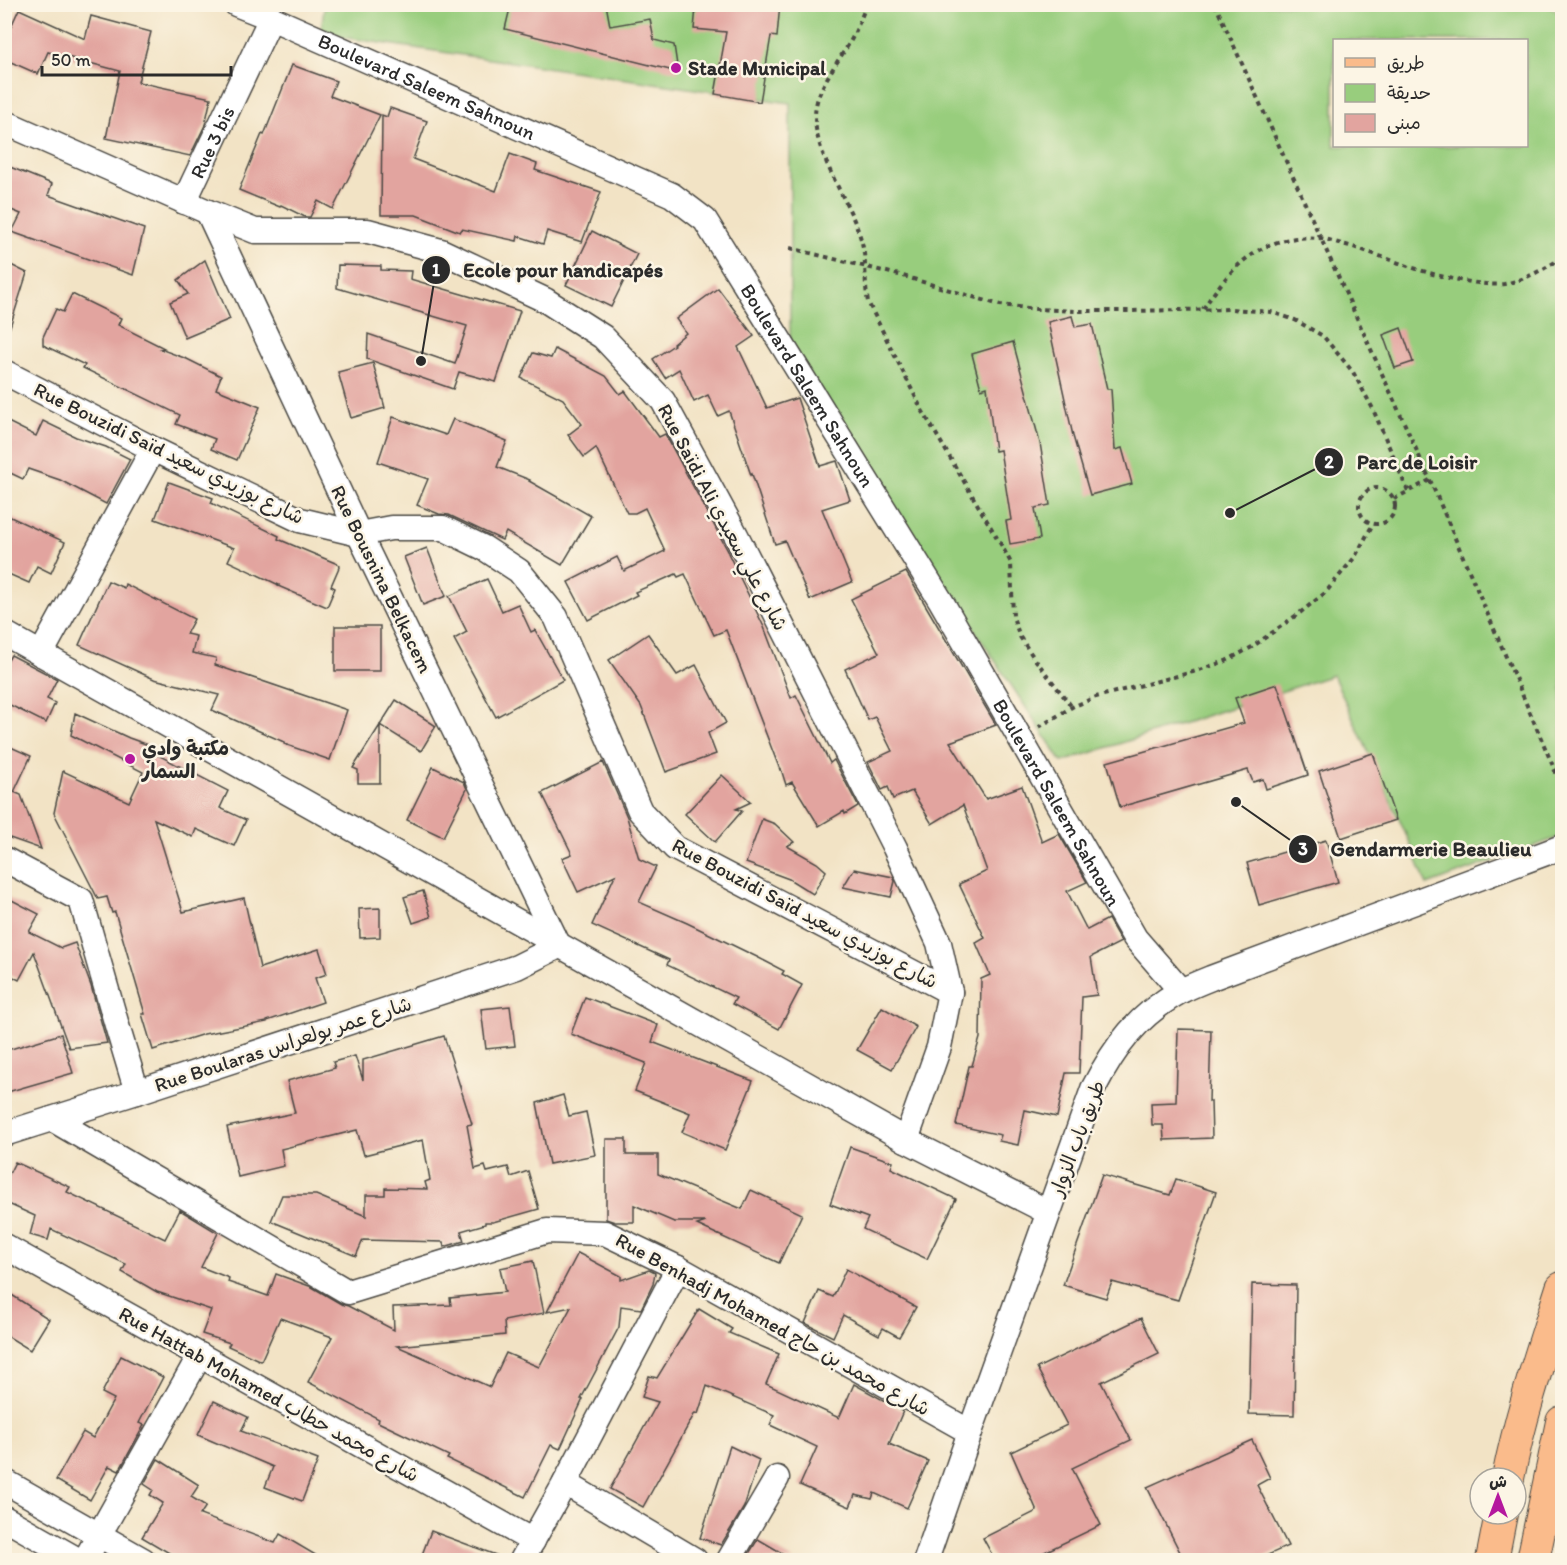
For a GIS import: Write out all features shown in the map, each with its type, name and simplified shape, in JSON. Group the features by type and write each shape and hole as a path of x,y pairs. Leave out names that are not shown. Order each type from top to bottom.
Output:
{"main road":[{"path":"1510,1466 1540,1357 1563,1288"},
{"path":"1533,1560 1529,1514 1552,1472 1563,1422"},
{"path":"1515,1443 1526,1459 1542,1470 1552,1472"},
{"path":"1492,1560 1499,1526"}],"street":[{"name":"Boulevard Saleem Sahnoun","path":"236,4 672,195 705,220 941,602 1136,938 1181,991"},
{"name":"Rue 3 bis","path":"184,202 271,18"},
{"name":"Rue Saïdi Ali شارع علي سعيدي","path":"4,122 255,231 368,231 441,251 545,300 603,338 663,401 736,535 895,848 939,943 950,992 939,1047 906,1140"},
{"name":"Rue Bousnina Belkacem","path":"208,212 359,534 559,946"},
{"name":"Rue Bouzidi Saïd شارع بوزيدي سعيد","path":"4,372 300,520 359,534 392,528 443,528 484,548 519,571 556,617 640,811 675,848 950,992"},
{"path":"41,654 153,448"},
{"path":"4,633 906,1140 1048,1212"},
{"name":"طريق باب الزوار","path":"926,1560 1093,1089 1108,1060 1127,1034 1149,1013 1181,991 1211,978 1563,848"},
{"path":"4,859 81,900 137,1092"},
{"name":"Rue Boularas شارع عمر بولعراس","path":"4,1134 517,967 559,946"},
{"name":"Rue Benhadj Mohamed شارع محمد بن حاج","path":"52,1119 348,1292 547,1231 605,1233 678,1268 970,1432"},
{"name":"Rue Hattab Mohamed شارع محمد حطاب","path":"4,1246 200,1355 528,1551"},
{"path":"528,1551 678,1268"},
{"path":"85,1560 200,1355"},
{"path":"729,1560 777,1478"},
{"path":"4,1481 143,1560"},
{"path":"565,1483 695,1560"},
{"path":"4,1518 78,1560"}],"path":[{"path":"867,4 816,104 814,127 862,243 868,302 922,410 1011,563 1013,617 1020,637 1072,707"},
{"path":"1215,4 1430,480 1563,788"},
{"path":"1202,310 1217,287 1240,262 1259,249 1289,238 1320,238 1361,249 1436,275 1471,283 1504,284 1532,275 1563,258"},
{"path":"790,248 903,276 999,305 1036,309 1130,312 1231,309 1271,312 1295,320 1323,336 1353,372 1372,407 1408,491"},
{"path":"1394,499 1430,480"},
{"path":"1379,488 1385,490 1394,499 1395,511 1386,523 1373,524 1362,516 1359,510 1360,501 1363,495 1379,488"},
{"path":"1020,738 1072,707 1096,698 1226,662 1252,647 1325,593 1355,557 1373,524"}],"green space":[{"path":"325,4 1547,5 1562,15 1562,836 1427,885 1333,675 1062,762 790,351 790,103 320,34"}],"building":[{"path":"511,4 606,4 610,26 650,19 654,40 674,45 678,72 505,29"},
{"path":"707,4 780,4 777,37 771,36 760,102 715,94 726,32 694,29 696,7 706,8"},
{"path":"19,9 85,39 91,16 151,32 138,82 211,98 205,125 190,156 106,138 120,71 48,52 38,74 4,59 4,42"},
{"path":"292,65 336,81 330,96 380,115 333,209 318,201 310,217 239,190"},
{"path":"390,108 427,121 413,159 496,191 510,154 537,164 535,170 601,192 582,242 547,231 543,244 518,236 517,241 462,229 460,232 416,215 381,215 382,115 387,117"},
{"path":"10,167 52,184 48,195 144,229 133,275 12,232 21,214 4,207 4,181"},
{"path":"592,231 637,254 611,307 566,285"},
{"path":"205,260 230,319 185,338 170,302 188,294 178,280"},
{"path":"5,262 27,273 9,330 4,329"},
{"path":"338,265 381,266 381,270 411,271 410,279 520,311 496,382 459,372 453,389 367,359 368,334 455,364 467,326 337,288"},
{"path":"718,288 754,336 738,347 767,408 797,398 820,466 837,461 850,500 822,509 852,582 810,600 785,541 775,544 729,411 718,416 708,395 694,402 679,369 665,378 653,359 674,345 686,333 676,319"},
{"path":"72,294 121,318 118,325 164,348 160,349 221,376 216,389 260,407 237,460 211,449 215,439 176,424 180,415 83,368 85,365 43,345 43,337 56,309 63,312"},
{"path":"1072,316 1075,327 1092,324 1107,389 1111,389 1115,450 1122,448 1132,484 1090,495 1073,436 1048,322"},
{"path":"1401,328 1413,362 1395,368 1383,335"},
{"path":"1013,342 1040,443 1050,505 1035,508 1040,539 1010,544 1006,521 1011,520 1000,450 995,451 987,387 981,389 972,354"},
{"path":"555,349 606,376 620,394 625,391 659,437 665,434 729,553 764,627 791,698 796,695 830,763 834,760 858,806 845,814 844,811 819,826 792,782 786,785 726,630 714,635 685,574 678,577 676,574 635,592 637,595 588,620 568,582 617,557 624,571 665,551 645,508 635,513 627,513 596,448 584,457 568,435 582,424 563,399 521,378 533,353 551,358"},
{"path":"373,363 385,408 351,418 338,372"},
{"path":"393,417 446,435 453,419 507,441 497,467 530,480 591,516 562,565 506,532 502,540 449,515 439,514 417,505 428,479 378,462"},
{"path":"4,420 36,436 43,421 130,459 106,504 60,480 28,469 23,479 4,470"},
{"path":"169,482 213,498 211,503 279,536 278,539 340,565 331,586 335,588 327,607 228,561 234,548 155,519"},
{"path":"4,514 65,542 51,573 37,566 29,583 4,572"},
{"path":"427,548 446,596 423,605 404,557"},
{"path":"906,572 996,725 950,742 986,799 1022,786 1042,842 1059,834 1087,882 1067,891 1087,930 1108,919 1121,942 1091,957 1097,995 1082,997 1079,1073 1066,1073 1057,1117 1025,1110 1018,1145 999,1141 1001,1135 956,1125 969,1066 972,1066 980,1038 981,979 990,975 976,943 985,938 959,884 987,871 963,805 932,824 912,791 893,799 888,787 882,790 868,762 892,751 875,717 868,720 845,669 879,653 851,599"},
{"path":"487,579 502,611 518,604 531,632 535,630 563,680 496,717 454,639 467,632 449,596"},
{"path":"108,581 124,588 125,584 194,619 186,634 196,636 192,653 216,658 215,665 347,710 330,760 284,744 284,742 212,710 219,695 154,679 79,645"},
{"path":"335,626 380,626 380,671 335,671"},
{"path":"648,634 677,675 696,665 726,723 708,733 716,754 666,772 641,706 609,660"},
{"path":"11,655 57,679 47,699 55,703 46,723 4,702 4,667"},
{"path":"1277,684 1308,775 1266,789 1263,779 1253,782 1248,770 1120,807 1107,762 1244,723 1235,698"},
{"path":"396,700 436,726 421,751 380,725"},
{"path":"75,713 154,747 152,752 228,791 220,808 246,820 234,846 196,829 193,837 154,819 183,912 244,898 260,968 319,949 327,974 315,978 323,1002 267,1022 204,1034 153,1050 142,1014 145,1014 115,912 112,913 107,897 98,899 54,813 63,771 129,802 143,772 71,735"},
{"path":"380,725 380,783 358,783 358,770 353,768"},
{"path":"4,744 31,756 14,792 21,795 41,849 4,836"},
{"path":"1373,753 1396,820 1341,838 1319,771"},
{"path":"603,762 627,817 639,859 656,867 639,902 757,957 784,971 782,974 802,985 779,1029 732,1004 736,998 667,965 669,960 592,925 615,875 578,892 562,858 572,854 542,793"},
{"path":"433,767 464,782 467,789 443,837 407,820"},
{"path":"722,775 751,802 736,809 742,811 715,842 685,814"},
{"path":"762,819 775,824 794,842 787,846 817,863 826,871 813,894 789,879 746,863"},
{"path":"1326,840 1338,882 1259,905 1247,863"},
{"path":"854,869 893,877 895,881 891,897 843,887"},
{"path":"423,891 431,917 413,923 404,897"},
{"path":"4,896 39,914 29,932 61,948 75,943 91,986 107,1043 69,1048 34,952 19,980 4,972"},
{"path":"380,908 380,937 360,938 359,909"},
{"path":"585,997 658,1025 652,1042 753,1081 725,1150 682,1132 690,1113 635,1091 646,1063 571,1034"},
{"path":"510,1006 515,1046 486,1049 481,1009"},
{"path":"882,1007 916,1027 892,1069 857,1050"},
{"path":"1178,1029 1211,1030 1209,1102 1211,1101 1212,1138 1164,1140 1163,1125 1152,1125 1151,1103 1176,1102"},
{"path":"61,1034 73,1073 4,1093 4,1051"},
{"path":"444,1036 472,1124 467,1125 475,1169 485,1166 487,1172 508,1167 511,1177 528,1171 539,1209 493,1222 485,1222 485,1224 461,1231 464,1241 444,1247 443,1242 363,1240 356,1256 271,1221 282,1195 316,1195 366,1216 366,1195 385,1195 385,1188 427,1189 425,1182 430,1180 423,1140 364,1155 357,1130 281,1149 284,1166 238,1177 227,1127 295,1113 287,1081 335,1068 333,1062 355,1056 363,1080 363,1060"},
{"path":"563,1095 569,1116 586,1112 595,1155 549,1164 537,1103"},
{"path":"606,1139 626,1139 626,1155 658,1155 658,1174 742,1209 751,1190 802,1214 779,1263 697,1225 706,1222 674,1222 634,1205 634,1222 615,1222 606,1219"},
{"path":"850,1147 893,1162 891,1168 956,1199 927,1259 863,1229 868,1218 830,1204"},
{"path":"15,1162 70,1187 67,1192 165,1239 180,1210 218,1233 201,1267 229,1278 228,1282 268,1296 276,1274 312,1287 394,1330 393,1307 451,1305 450,1298 505,1292 500,1268 533,1261 544,1313 504,1321 505,1335 397,1346 490,1387 506,1353 539,1367 571,1307 547,1312 578,1253 621,1276 621,1280 649,1270 655,1273 653,1284 641,1309 621,1306 619,1327 581,1399 583,1399 560,1449 551,1445 525,1497 447,1459 449,1456 378,1422 379,1419 308,1382 332,1337 280,1318 261,1361 228,1346 230,1343 202,1334 211,1310 157,1292 122,1272 126,1264 51,1229 48,1240 30,1235 35,1216 4,1202 4,1184"},
{"path":"1102,1175 1170,1195 1176,1179 1216,1192 1178,1300 1112,1282 1106,1298 1063,1285"},
{"path":"846,1269 916,1307 899,1337 883,1328 879,1335 843,1315 833,1337 805,1323 819,1291 833,1297"},
{"path":"1252,1284 1296,1285 1294,1415 1249,1414"},
{"path":"4,1290 49,1319 30,1350 4,1334"},
{"path":"699,1309 732,1329 729,1333 779,1354 766,1384 839,1418 854,1384 903,1411 889,1444 928,1461 907,1508 874,1493 872,1499 855,1495 850,1507 800,1485 817,1447 770,1425 774,1415 707,1386 698,1414 695,1413 643,1507 610,1489 658,1402 642,1397 649,1376 657,1378"},
{"path":"1141,1318 1159,1354 1101,1382 1131,1440 1072,1468 1101,1525 1028,1560 995,1560 983,1538 1037,1511 1011,1452 1067,1425 1037,1368"},
{"path":"121,1356 163,1377 139,1423 144,1425 119,1471 109,1466 90,1500 56,1480 83,1432 93,1438 114,1399 102,1393"},
{"path":"214,1401 248,1417 241,1431 318,1460 302,1501 265,1487 273,1467 198,1435"},
{"path":"1252,1440 1270,1478 1257,1485 1288,1546 1257,1560 1184,1560 1147,1487"},
{"path":"730,1446 759,1460 744,1507 721,1545 700,1538"},
{"path":"158,1459 199,1485 191,1497 206,1506 200,1515 275,1543 280,1534 324,1560 181,1560 142,1537 163,1503 150,1495 153,1490 144,1484"},
{"path":"431,1531 504,1558 504,1560 420,1560"},
{"path":"758,1539 794,1560 745,1560"}],"place":[{"name":"Stade Municipal","path":"676,68"},
{"name":"Ecole pour handicapés","path":"421,361"},
{"name":"Parc de Loisir","path":"1230,513"},
{"name":"مكتبة وادي السمار","path":"130,759"},
{"name":"Gendarmerie Beaulieu","path":"1236,802"}]}
